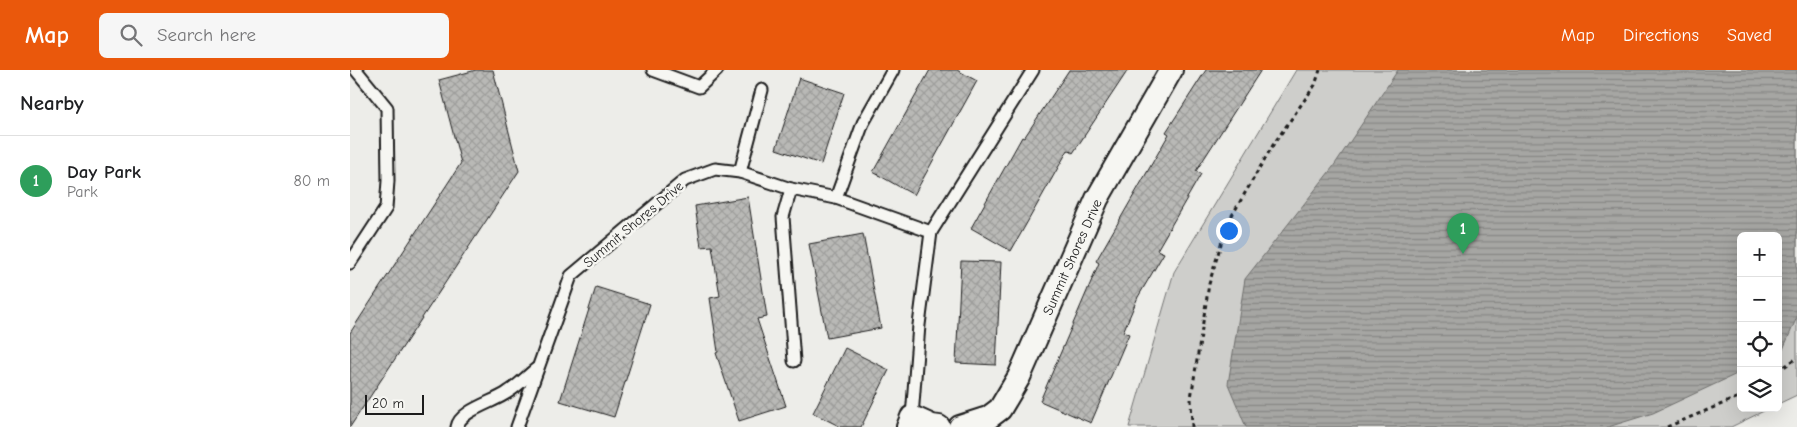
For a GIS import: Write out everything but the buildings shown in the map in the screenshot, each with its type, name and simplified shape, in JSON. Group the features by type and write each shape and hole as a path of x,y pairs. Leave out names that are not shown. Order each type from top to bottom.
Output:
{"street":[{"name":"Summit Shores Drive","path":"960,427 988,418 1000,409 1019,376 1098,199 1172,70"},
{"path":"910,422 939,427"}],"lane":[{"path":"350,264 386,208 388,181 387,108 356,70"},
{"path":"653,70 700,87 717,70"},
{"path":"836,198 862,123 893,70"},
{"path":"910,422 919,324 931,232 1033,70"},
{"path":"740,172 762,90"},
{"name":"Summit Shores Drive","path":"517,427 571,276 685,180 715,169 740,172 791,189 836,198 931,232"},
{"path":"791,189 783,217 794,361"},
{"name":"Summit Shores Drive","path":"457,427 458,422 466,414 508,393 537,368"}],"path":[{"path":"1192,427 1191,398 1209,284 1227,224 1273,145 1315,85 1320,70"},
{"path":"1782,367 1797,358"},
{"path":"1667,427 1737,398"}],"shaded area":[{"path":"1296,70 1797,70 1797,395 1782,402 1782,232 1737,232 1737,412 1762,412 1731,427 1129,427 1174,272"},
{"path":"1398,70 1797,70 1797,317 1782,352 1782,232 1737,232 1737,374 1653,413 1608,427 1246,427 1228,384 1245,279 1333,167"}],"place":[{"name":"Day Park","path":"1463,254"}]}
